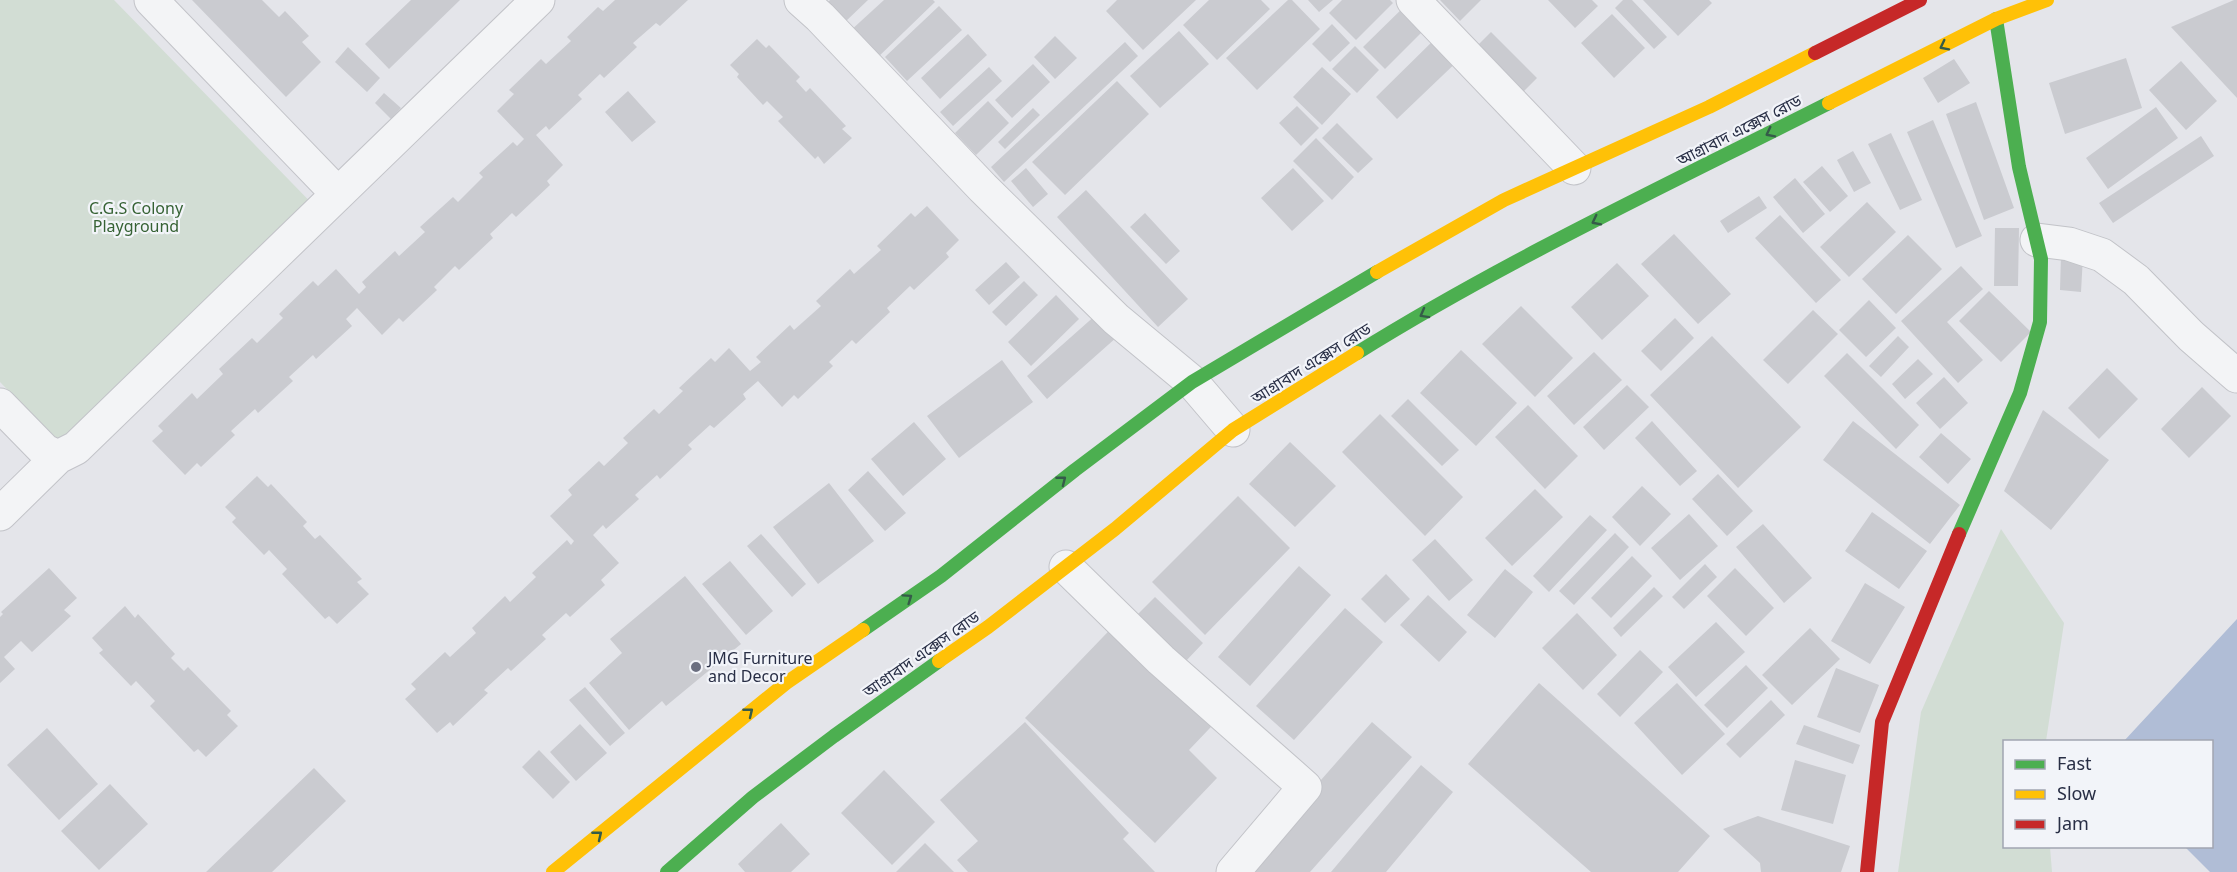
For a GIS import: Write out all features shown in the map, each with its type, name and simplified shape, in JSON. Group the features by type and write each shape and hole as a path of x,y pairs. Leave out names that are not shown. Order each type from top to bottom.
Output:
{"main road":[{"name":"আগ্রাবাদ এক্সেস রোড","path":"553,872 786,683 941,576 1075,470 1192,382 1504,200 1709,107 1920,0"},
{"name":"আগ্রাবাদ এক্সেস রোড","path":"667,872 753,797 834,736 988,627 1115,529 1233,430 1392,331 1534,252 1996,19 2047,0"},
{"path":"1867,872 1882,722 1980,482 2020,393 2040,322 2041,259 2019,167 1996,19"}],"street":[{"path":"151,0 337,193"},
{"path":"0,514 58,457 76,448 538,0"},
{"path":"801,0 820,17 983,188 1108,311 1192,382 1233,430"},
{"path":"1413,0 1574,168"},
{"path":"2037,240 2069,244 2102,255 2136,280 2191,336 2237,376"},
{"path":"0,405 45,451 58,457"},
{"path":"1066,567 1161,660 1305,787 1233,872"}],"green space":[{"name":"C.G.S Colony Playground","path":"0,0 114,0 328,220 78,462 0,382"},
{"path":"2001,529 2064,623 2046,740 2003,740 2003,848 2050,848 2052,872 1898,872 1921,712"}],"water":[{"path":"2237,619 2237,872 2210,872 2186,848 2213,848 2213,740 2125,740"}],"building":[{"path":"192,0 262,0 279,17 285,11 309,36 302,42 321,62 286,97"},
{"path":"411,0 460,0 389,69 365,44"},
{"path":"615,0 688,0 660,26 656,23 633,43 637,47 604,78 600,74 578,95 582,99 549,130 546,126 536,135 563,165 547,181 550,185 516,217 512,213 490,234 493,238 459,270 455,266 434,287 437,290 403,322 399,318 382,335 357,308 346,319 352,326 316,359 313,355 289,377 293,381 258,413 255,409 231,431 235,435 201,467 197,463 185,475 152,441 163,431 158,426 192,393 197,399 223,374 219,369 252,338 257,343 283,318 279,314 313,281 318,286 336,269 359,294 366,287 362,282 395,251 399,256 425,232 420,227 453,197 458,202 483,177 479,173 513,142 517,146 524,139 497,111 514,94 509,90 541,59 546,64 571,41 567,37 598,7 603,11"},
{"path":"830,0 868,0 845,22 827,3"},
{"path":"884,0 933,0 935,2 875,60 849,32"},
{"path":"1117,0 1196,0 1143,50 1106,11"},
{"path":"1209,0 1261,0 1270,9 1217,60 1183,25"},
{"path":"1288,0 1292,0 1320,29 1257,90 1226,58"},
{"path":"1308,0 1333,0 1319,12"},
{"path":"1342,0 1390,0 1393,3 1356,40 1329,13"},
{"path":"1411,0 1433,21 1385,69 1363,47"},
{"path":"1440,0 1481,0 1460,21"},
{"path":"1548,0 1592,0 1598,6 1575,28"},
{"path":"1623,0 1632,0 1667,37 1654,49 1615,8"},
{"path":"1643,0 1709,0 1712,3 1678,36"},
{"path":"2237,0 2237,98 2171,27"},
{"path":"939,6 962,30 907,81 885,57"},
{"path":"1612,14 1645,48 1614,78 1581,43"},
{"path":"1332,24 1350,43 1330,62 1312,44"},
{"path":"1179,31 1209,64 1160,108 1130,76"},
{"path":"1442,32 1464,55 1397,119 1376,97"},
{"path":"1491,32 1537,78 1517,98 1472,51"},
{"path":"968,34 987,55 940,99 921,78"},
{"path":"1055,36 1077,58 1055,79 1034,57"},
{"path":"757,39 766,48 769,45 800,77 796,81 806,92 810,88 846,126 842,129 852,138 824,164 818,156 815,159 778,121 783,117 767,101 763,105 737,77 739,74 730,65"},
{"path":"1125,42 1138,56 1004,182 991,167"},
{"path":"1355,46 1379,70 1357,93 1332,69"},
{"path":"348,47 380,78 367,92 335,62"},
{"path":"2126,58 2142,108 2065,134 2049,83"},
{"path":"1954,59 1970,83 1938,103 1923,78"},
{"path":"2181,61 2217,101 2186,130 2149,90"},
{"path":"1033,64 1050,82 1012,118 995,100"},
{"path":"989,67 1002,81 953,126 940,112"},
{"path":"1322,67 1351,94 1322,125 1293,97"},
{"path":"1117,81 1149,114 1065,195 1032,162"},
{"path":"628,91 656,122 632,142 605,112"},
{"path":"384,93 401,108 391,119 375,103"},
{"path":"988,101 1009,123 976,155 955,133"},
{"path":"1976,102 2014,208 1984,220 1946,114"},
{"path":"1297,106 1319,128 1301,146 1279,123"},
{"path":"2156,107 2178,138 2108,189 2086,158"},
{"path":"1033,108 1040,115 1005,149 998,142"},
{"path":"1933,120 1982,236 1956,248 1907,132"},
{"path":"1337,123 1373,159 1358,173 1322,138"},
{"path":"1891,133 1922,200 1900,210 1868,144"},
{"path":"2201,136 2214,156 2113,223 2099,203"},
{"path":"1316,138 1354,177 1332,200 1293,161"},
{"path":"1853,151 1871,183 1854,192 1837,160"},
{"path":"1822,166 1848,196 1830,212 1803,182"},
{"path":"1026,168 1048,194 1033,207 1011,181"},
{"path":"1293,168 1324,201 1292,231 1261,198"},
{"path":"1795,178 1825,214 1803,233 1773,197"},
{"path":"1086,190 1188,299 1158,327 1057,217"},
{"path":"1759,196 1767,208 1728,233 1720,221"},
{"path":"1867,202 1896,232 1849,277 1820,247"},
{"path":"927,206 959,240 946,253 949,257 914,290 910,286 887,308 890,312 856,344 852,340 829,362 833,366 798,399 794,395 782,407 758,381 743,394 746,399 714,428 710,425 688,445 692,449 660,479 657,475 635,495 639,499 606,529 603,525 593,535 619,563 601,580 605,585 570,617 566,613 542,635 546,639 511,671 508,668 484,690 488,693 453,726 450,722 437,733 405,699 416,689 411,684 445,652 450,657 476,633 472,628 505,596 510,602 536,577 532,573 567,540 571,545 574,541 550,516 572,495 568,490 599,461 604,466 628,443 623,438 654,409 659,414 683,391 679,388 711,358 715,362 729,348 750,371 761,362 756,357 790,325 794,330 821,306 816,301 850,269 854,274 881,250 877,246 911,213 915,217"},
{"path":"1145,213 1180,251 1166,264 1130,227"},
{"path":"1780,215 1841,280 1816,303 1755,238"},
{"path":"1995,228 2019,228 2018,286 1994,286"},
{"path":"1674,234 1731,294 1698,324 1641,264"},
{"path":"1908,235 1942,269 1896,314 1862,279"},
{"path":"2061,255 2083,256 2081,292 2060,290"},
{"path":"1006,262 1020,277 989,305 975,290"},
{"path":"1617,263 1649,296 1602,340 1571,307"},
{"path":"1961,266 1983,289 1947,322 1983,360 1958,383 1901,321"},
{"path":"1024,281 1038,295 1006,326 992,312"},
{"path":"1989,291 2031,332 2001,362 1959,321"},
{"path":"1056,295 1079,319 1031,366 1008,342"},
{"path":"1869,300 1896,328 1866,357 1839,330"},
{"path":"1521,306 1573,358 1535,397 1482,344"},
{"path":"1813,310 1838,334 1788,384 1763,360"},
{"path":"1097,314 1117,337 1047,399 1027,376"},
{"path":"1675,318 1694,338 1661,371 1641,351"},
{"path":"1712,336 1801,427 1738,488 1650,395"},
{"path":"1898,336 1909,347 1881,377 1869,366"},
{"path":"1461,350 1517,403 1476,446 1420,393"},
{"path":"1594,352 1622,380 1574,425 1547,396"},
{"path":"1847,353 1919,425 1896,449 1824,376"},
{"path":"1918,359 1933,374 1905,399 1892,384"},
{"path":"1002,360 1033,402 959,458 927,416"},
{"path":"2107,368 2138,399 2099,439 2068,408"},
{"path":"1944,377 1968,403 1940,429 1916,403"},
{"path":"1627,385 1649,407 1604,450 1583,427"},
{"path":"2202,387 2231,416 2189,458 2161,429"},
{"path":"1408,399 1459,450 1442,466 1391,416"},
{"path":"1528,405 1578,456 1545,489 1495,437"},
{"path":"2043,410 2109,460 2051,530 2004,491"},
{"path":"1380,414 1463,497 1425,536 1342,452"},
{"path":"1652,421 1697,471 1680,486 1635,438"},
{"path":"1853,421 1960,505 1930,544 1823,460"},
{"path":"914,422 946,459 903,496 871,459"},
{"path":"1941,433 1971,459 1948,484 1919,457"},
{"path":"1290,442 1336,486 1295,527 1249,484"},
{"path":"868,471 906,513 885,531 848,490"},
{"path":"1718,474 1753,511 1727,536 1692,499"},
{"path":"257,476 268,487 271,484 307,522 303,526 315,539 320,535 362,579 357,582 369,594 337,624 329,616 325,619 282,574 287,569 269,550 264,555 232,522 236,518 225,507"},
{"path":"829,483 874,541 818,584 773,527"},
{"path":"1642,486 1671,514 1640,546 1612,517"},
{"path":"1535,489 1563,517 1512,566 1485,538"},
{"path":"1238,496 1290,548 1205,635 1152,582"},
{"path":"1872,512 1927,551 1899,589 1845,551"},
{"path":"1689,514 1718,546 1680,580 1651,548"},
{"path":"1590,515 1607,530 1549,592 1533,576"},
{"path":"1763,524 1812,578 1784,603 1736,547"},
{"path":"1615,533 1629,547 1574,605 1559,591"},
{"path":"761,534 806,584 792,597 747,546"},
{"path":"1435,539 1473,580 1449,601 1412,560"},
{"path":"1632,556 1652,576 1611,618 1591,598"},
{"path":"730,561 773,611 746,635 702,584"},
{"path":"1705,564 1717,577 1684,609 1672,597"},
{"path":"1299,566 1331,595 1250,686 1218,657"},
{"path":"49,568 77,598 64,610 71,616 32,652 21,641 4,657 15,669 0,683 0,617 3,614 1,612"},
{"path":"1735,568 1774,608 1746,636 1707,596"},
{"path":"1505,569 1533,592 1495,638 1467,615"},
{"path":"1386,574 1410,599 1385,623 1361,599"},
{"path":"685,576 741,644 666,706 662,701 629,730 589,683 622,653 610,639"},
{"path":"1865,583 1905,607 1870,664 1831,641"},
{"path":"1654,587 1663,596 1621,637 1613,628"},
{"path":"1428,595 1467,632 1439,662 1400,625"},
{"path":"1155,597 1203,643 1185,662 1138,614"},
{"path":"125,606 135,618 138,614 175,654 171,658 184,671 188,667 231,711 227,715 238,726 206,757 198,749 194,752 150,706 155,701 136,681 131,686 99,653 103,650 92,638"},
{"path":"1345,608 1383,642 1294,740 1256,706"},
{"path":"1128,611 1229,708 1189,750 1217,778 1155,843 1025,718"},
{"path":"1577,613 1617,655 1583,690 1542,648"},
{"path":"1716,622 1745,652 1696,697 1668,667"},
{"path":"1810,628 1840,659 1792,705 1762,675"},
{"path":"1640,650 1663,672 1620,717 1597,694"},
{"path":"1746,665 1768,688 1727,728 1704,705"},
{"path":"1836,668 1879,685 1860,733 1817,717"},
{"path":"1539,683 1710,836 1678,872 1591,872 1468,764"},
{"path":"1677,683 1725,734 1682,775 1634,723"},
{"path":"585,687 625,733 610,746 569,700"},
{"path":"1771,700 1785,715 1740,758 1726,744"},
{"path":"1025,722 1129,833 1123,839 1155,872 968,872 957,860 978,841 940,800"},
{"path":"1372,722 1412,757 1310,872 1240,872"},
{"path":"580,724 607,753 576,781 550,752"},
{"path":"1804,725 1860,745 1853,764 1796,744"},
{"path":"47,728 98,784 59,820 7,765"},
{"path":"539,750 570,782 553,799 522,767"},
{"path":"1795,760 1846,775 1833,824 1781,810"},
{"path":"1421,765 1453,792 1386,872 1331,872"},
{"path":"314,768 346,801 272,872 206,872"},
{"path":"884,770 935,822 892,865 841,813"},
{"path":"110,784 148,824 99,870 61,831"},
{"path":"1758,816 1850,846 1841,872 1761,872 1760,863 1723,829"},
{"path":"781,823 810,854 791,872 745,872 738,864"},
{"path":"925,843 954,872 896,872"}],"traffic: fast":[{"path":"1959,534 2020,393 2040,322 2041,259 2019,167 1996,19"},
{"path":"1357,353 1531,254 1829,103"},
{"path":"863,630 941,576 1075,470 1192,382 1377,272"},
{"path":"667,872 753,797 939,661"}],"traffic: slow":[{"path":"1829,103 1996,19 2047,0"},
{"path":"1377,272 1504,200 1709,107 1815,53"},
{"path":"939,661 988,627 1115,529 1233,430 1357,353"},
{"path":"553,872 786,683 863,630"}],"traffic: jam":[{"path":"1815,53 1920,0"},
{"path":"1867,872 1882,722 1959,534"}],"place":[{"name":"JMG Furniture and Decor","path":"696,667"}]}
